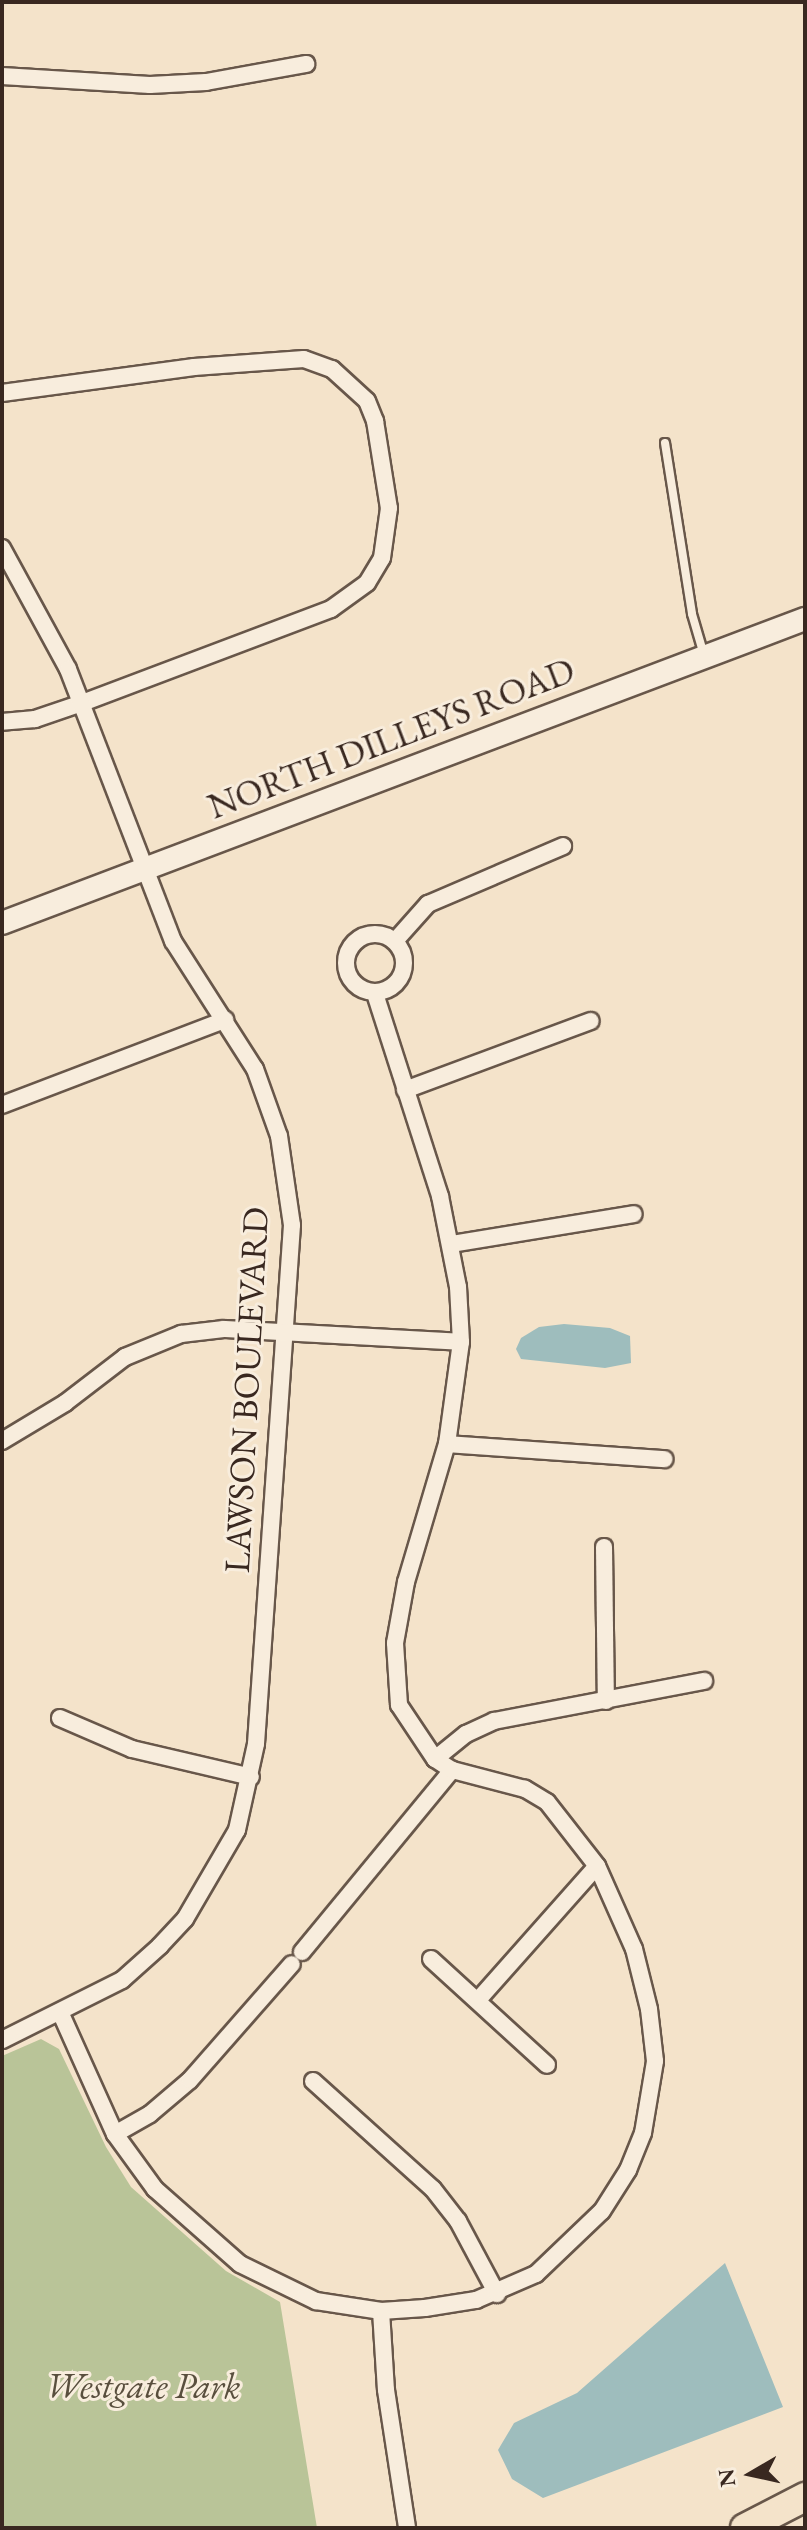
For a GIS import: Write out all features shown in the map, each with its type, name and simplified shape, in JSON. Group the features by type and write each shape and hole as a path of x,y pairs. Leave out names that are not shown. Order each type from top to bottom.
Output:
{"highway":[{"path":"745,2528 805,2497"}],"street":[{"path":"2,76 150,85 206,82 306,64"},
{"path":"2,393 289,358 332,369 350,381 375,421 389,537 367,583 331,609 82,703 35,719 2,722"},
{"name":"LAWSON BOULEVARD","path":"2,548 82,703 173,941 255,1069 279,1136 292,1225 288,1333 251,1777 221,1863 185,1919 122,1980 61,2014 2,2040"},
{"name":"NORTH DILLEYS ROAD","path":"2,923 805,619"},
{"path":"395,941 428,904 563,846"},
{"path":"61,2014 115,2134 155,2189 240,2264 316,2301 381,2311 497,2294 536,2274 581,2236 628,2170 643,2133 655,2061 649,2009 630,1937 597,1866 547,1802 511,1784 452,1770 435,1759 399,1705 395,1643 406,1582 447,1444 461,1342 451,1244 405,1090 375,993 350,977 348,954 362,937 376,934 395,941 404,961 400,977 391,987 375,993"},
{"path":"2,1105 225,1020"},
{"path":"405,1090 591,1021"},
{"path":"451,1244 634,1214"},
{"path":"2,1441 147,1345 181,1334 224,1329 461,1342"},
{"path":"447,1444 664,1459"},
{"path":"604,1547 606,1701"},
{"path":"435,1759 466,1734 494,1721 704,1681"},
{"path":"60,1718 132,1749 251,1777"},
{"path":"115,2134 150,2114 190,2080 297,1958 347,1893 452,1770"},
{"path":"478,2000 597,1866"},
{"path":"431,1959 547,2065"},
{"path":"313,2081 433,2189 458,2221 497,2294"},
{"path":"381,2311 386,2390 407,2528"}],"lane":[{"path":"665,443 692,614 704,656"}],"green space":[{"name":"Westgate Park","path":"41,2039 59,2049 106,2147 131,2187 226,2271 280,2302 317,2528 2,2528 2,2056"}],"water":[{"path":"564,1324 610,1328 630,1336 631,1363 605,1368 521,1359 516,1349 521,1338 539,1327"},
{"path":"725,2263 783,2407 543,2498 512,2479 498,2450 514,2423 577,2393"}]}
